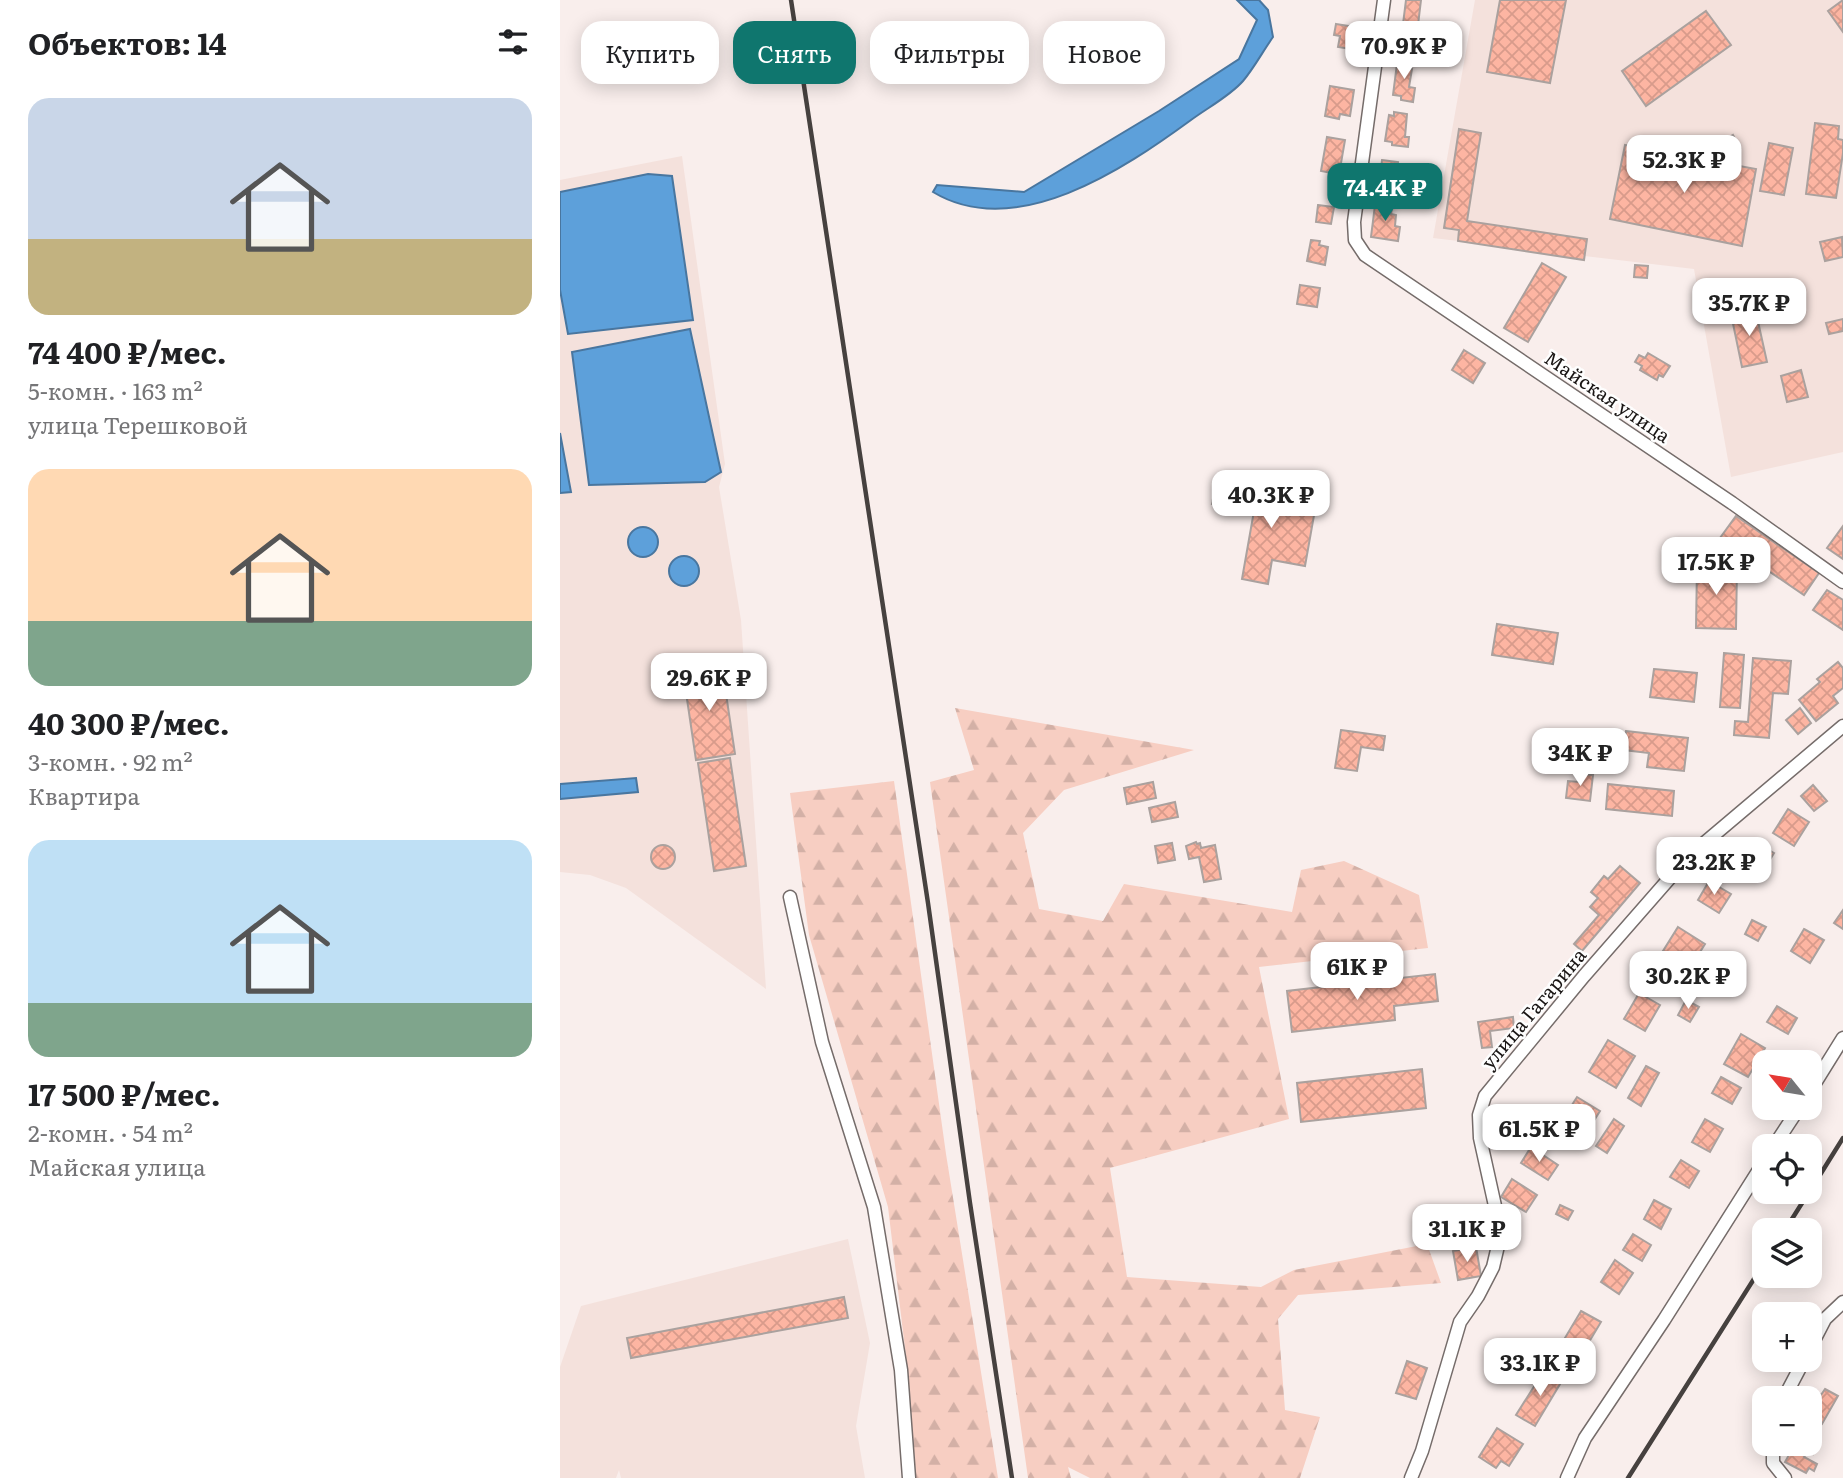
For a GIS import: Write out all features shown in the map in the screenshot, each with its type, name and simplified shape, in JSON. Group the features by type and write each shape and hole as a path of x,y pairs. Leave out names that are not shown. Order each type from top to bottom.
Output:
{"street":[{"name":"Майская улица","path":"1384,0 1354,222 1355,240 1366,255 1732,503 1843,582"},
{"name":"улица Гагарина","path":"1411,1478 1422,1451 1460,1322 1493,1268 1501,1233 1480,1138 1479,1115 1485,1096 1584,976 1689,856 1843,726"},
{"path":"790,897 822,1042 874,1207 901,1370 909,1478"},
{"path":"1822,1072 1843,1038"},
{"path":"1567,1478 1585,1438 1752,1182"},
{"path":"1822,1325 1843,1302"},
{"path":"1773,1456 1773,1463 1785,1478"}],"shaded area":[{"path":"1475,0 1843,0 1843,452 1731,477 1694,269 1433,238"},
{"path":"682,156 725,464 719,487 741,620 766,989 626,888 590,875 560,872 560,180"},
{"path":"848,1239 870,1343 856,1426 865,1478 621,1478 619,1470 616,1478 560,1478 560,1367 581,1306"}],"green space":[{"path":"955,708 1194,750 1064,790 1023,833 1039,909 1103,921 1124,884 1292,912 1301,870 1344,861 1419,895 1428,948 1259,967 1289,1119 1110,1168 1127,1277 1261,1287 1294,1270 1427,1244 1441,1283 1298,1295 1278,1319 1285,1410 1320,1417 1300,1478 1090,1478 1068,1467 1071,1478 1028,1478 930,782 974,770"},
{"path":"894,781 946,1154 998,1478 916,1478 908,1373 888,1207 809,935 790,793"}],"water":[{"path":"1237,0 1259,0 1268,10 1273,37 1251,71 1218,102 1134,159 1068,193 1033,204 999,209 965,205 933,192 937,185 1024,192 1159,111 1239,59 1257,20"},
{"path":"648,174 672,176 693,320 568,334 560,290 560,192"},
{"path":"690,329 721,472 705,482 589,485 572,352"},
{"path":"560,433 571,492 560,493"},
{"path":"643,527 653,532 658,542 653,552 643,557 633,552 628,542 633,532"},
{"path":"684,556 694,561 699,571 694,581 684,586 674,581 669,571 674,561"},
{"path":"636,778 638,792 560,799 560,784"}],"building":[{"path":"1406,0 1421,0 1418,25 1403,24"},
{"path":"1500,0 1566,0 1550,83 1487,72"},
{"path":"1843,0 1843,32 1828,11"},
{"path":"1706,11 1731,45 1646,106 1622,71"},
{"path":"1336,24 1362,28 1358,50 1338,47 1340,36 1334,35"},
{"path":"1401,34 1414,36 1411,53 1399,51"},
{"path":"1398,56 1410,60 1409,68 1412,69 1409,87 1415,88 1413,102 1393,95"},
{"path":"1330,86 1354,90 1350,116 1340,114 1339,119 1325,116"},
{"path":"1394,112 1407,114 1405,137 1409,137 1408,147 1392,145 1392,142 1385,141 1389,115 1394,116"},
{"path":"1815,123 1839,126 1838,139 1843,140 1836,198 1806,194"},
{"path":"1459,129 1481,133 1467,221 1587,239 1584,260 1458,241 1459,230 1444,228"},
{"path":"1733,135 1740,148 1725,155 1719,143"},
{"path":"1327,137 1345,140 1340,169 1332,168 1332,173 1321,171"},
{"path":"1769,143 1793,148 1784,195 1760,191"},
{"path":"1625,145 1756,169 1742,246 1610,219"},
{"path":"1382,160 1398,162 1396,181 1380,179"},
{"path":"1386,201 1393,202 1391,214 1396,215 1395,226 1400,227 1398,241 1371,237 1375,205 1385,206"},
{"path":"1318,205 1334,207 1331,224 1316,222"},
{"path":"1842,237 1843,257 1825,261 1820,242"},
{"path":"1311,240 1320,241 1319,245 1328,247 1325,265 1307,261"},
{"path":"1542,263 1566,277 1528,342 1504,328"},
{"path":"1635,265 1648,266 1647,278 1634,277"},
{"path":"1300,285 1320,288 1317,307 1297,304"},
{"path":"1755,308 1767,362 1742,367 1731,314"},
{"path":"1843,319 1843,331 1829,334 1826,323"},
{"path":"1464,350 1485,363 1473,383 1452,370"},
{"path":"1648,353 1670,366 1663,377 1659,375 1657,380 1640,370 1642,366 1635,362 1639,355 1645,358"},
{"path":"1801,370 1808,397 1787,402 1781,376"},
{"path":"1215,487 1316,504 1305,566 1272,560 1268,584 1242,579 1254,511 1212,504"},
{"path":"1736,516 1819,573 1804,595 1720,538"},
{"path":"1843,526 1843,559 1827,548"},
{"path":"1697,566 1737,567 1736,629 1696,628"},
{"path":"1827,590 1843,600 1843,630 1813,610"},
{"path":"1497,624 1558,633 1553,664 1492,655"},
{"path":"1724,653 1744,655 1740,708 1720,707"},
{"path":"1753,658 1791,661 1788,694 1773,693 1769,738 1734,735 1735,721 1748,722"},
{"path":"1838,662 1843,668 1843,688 1833,696 1838,703 1816,721 1799,700 1820,682 1817,679"},
{"path":"722,667 735,754 696,760 683,672"},
{"path":"1654,669 1697,673 1694,702 1650,697"},
{"path":"1800,708 1811,723 1798,734 1786,720"},
{"path":"1341,730 1385,736 1383,750 1361,747 1357,771 1335,768"},
{"path":"1626,731 1688,738 1684,771 1647,767 1649,753 1624,750"},
{"path":"730,758 746,866 714,871 698,763"},
{"path":"1580,774 1593,775 1590,801 1566,798 1568,781 1579,782"},
{"path":"1153,782 1156,798 1127,804 1124,788"},
{"path":"1608,784 1674,791 1672,816 1606,809"},
{"path":"1813,785 1827,801 1814,811 1801,796"},
{"path":"1175,802 1178,817 1152,822 1149,808"},
{"path":"1788,809 1809,822 1794,846 1773,833"},
{"path":"1172,843 1175,860 1158,863 1155,846"},
{"path":"1200,843 1201,848 1215,845 1221,879 1204,882 1199,857 1189,859 1186,846"},
{"path":"663,845 674,852 675,857 668,868 663,869 652,862 651,857 658,846"},
{"path":"1762,846 1774,853 1764,869 1753,862"},
{"path":"1620,866 1640,883 1582,951 1574,944 1599,915 1590,907 1598,898 1591,892 1604,876 1608,879"},
{"path":"1709,881 1731,894 1719,913 1698,900"},
{"path":"1843,910 1843,929 1834,923"},
{"path":"1752,920 1766,927 1758,941 1745,934"},
{"path":"1678,927 1705,944 1680,984 1653,967"},
{"path":"1804,929 1824,940 1810,963 1791,951"},
{"path":"1435,974 1438,1001 1394,1006 1395,1020 1292,1032 1287,991"},
{"path":"1639,993 1660,1005 1645,1031 1624,1019"},
{"path":"1686,1000 1699,1007 1690,1022 1678,1015"},
{"path":"1777,1006 1797,1018 1788,1034 1767,1022"},
{"path":"1513,1017 1514,1028 1490,1031 1492,1047 1482,1048 1478,1022"},
{"path":"1741,1034 1765,1048 1752,1050 1752,1070 1748,1077 1724,1064"},
{"path":"1608,1040 1635,1056 1616,1088 1589,1072"},
{"path":"1646,1066 1659,1073 1641,1106 1628,1098"},
{"path":"1422,1069 1426,1108 1301,1122 1297,1083"},
{"path":"1721,1077 1741,1088 1732,1104 1712,1093"},
{"path":"1577,1097 1600,1111 1581,1141 1558,1127"},
{"path":"1614,1119 1624,1126 1607,1153 1596,1146"},
{"path":"1705,1119 1723,1129 1710,1152 1692,1142"},
{"path":"1531,1147 1558,1165 1548,1180 1521,1163"},
{"path":"1681,1160 1699,1171 1689,1188 1670,1177"},
{"path":"1512,1179 1537,1195 1526,1212 1501,1197"},
{"path":"1654,1200 1671,1209 1661,1229 1644,1219"},
{"path":"1560,1205 1573,1211 1568,1220 1556,1214"},
{"path":"1633,1234 1651,1245 1642,1261 1623,1250"},
{"path":"1476,1247 1481,1276 1458,1280 1453,1251"},
{"path":"1615,1260 1633,1273 1619,1294 1601,1282"},
{"path":"844,1297 848,1318 631,1358 627,1338"},
{"path":"1581,1311 1601,1322 1573,1369 1553,1358"},
{"path":"1407,1361 1427,1368 1416,1399 1396,1393"},
{"path":"1545,1369 1563,1379 1535,1426 1516,1415"},
{"path":"1825,1389 1838,1396 1822,1424 1822,1394"},
{"path":"1497,1428 1523,1444 1509,1466 1501,1461 1496,1468 1479,1457"},
{"path":"1788,1456 1805,1456 1817,1464 1814,1471 1809,1468 1806,1473 1785,1462"}],"railway":[{"path":"791,0 1012,1478"},
{"path":"1822,1172 1843,1138"},
{"path":"1793,1218 1801,1204"},
{"path":"1628,1478 1752,1282"}]}
